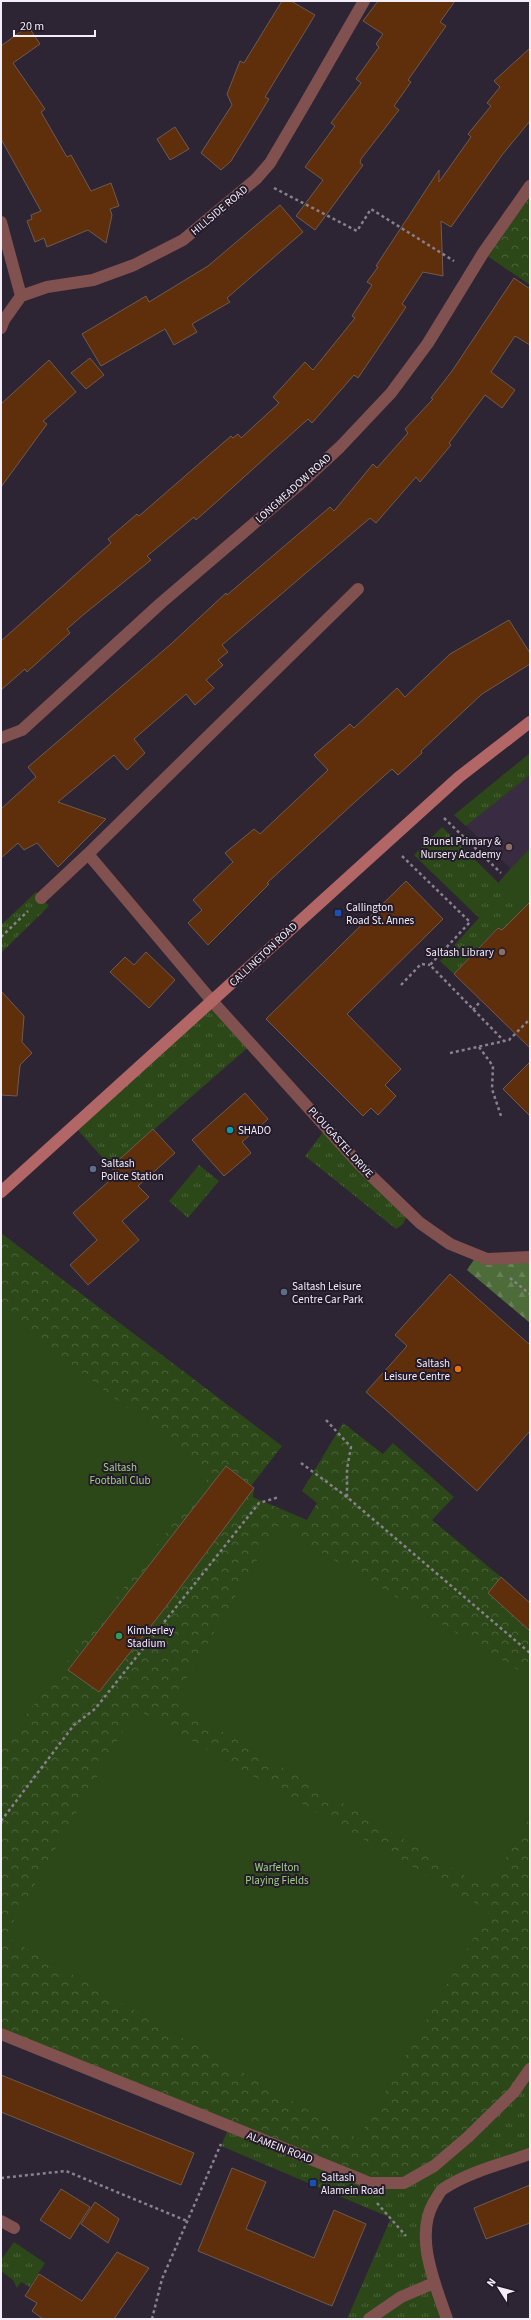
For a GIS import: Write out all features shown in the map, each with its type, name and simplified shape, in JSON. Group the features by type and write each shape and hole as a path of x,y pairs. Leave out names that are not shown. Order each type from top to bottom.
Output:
{"street":[{"name":"HILLSIDE ROAD","path":"21,296 47,288 93,280 134,265 183,240 229,203 256,179 270,163 364,1"},
{"name":"LONGMEADOW ROAD","path":"1,738 22,730 161,603 340,447 391,394 428,343 472,272 530,186"},
{"path":"1,222 21,296 4,320 1,328"},
{"path":"41,898 88,854 358,588"},
{"name":"CALLINGTON ROAD","path":"1,1192 459,777 530,722"},
{"name":"PLOUGASTEL DRIVE","path":"88,854 212,1001 360,1165 420,1223 450,1244 487,1259 530,1257"},
{"name":"ALAMEIN ROAD","path":"1,2034 370,2183 404,2183 434,2166 468,2137 514,2092 530,2069"},
{"path":"447,2319 434,2283 426,2239 428,2213 441,2190 476,2173 530,2154"},
{"path":"1,2221 14,2228"},
{"path":"369,2319 401,2297 434,2283"}],"path":[{"path":"280,192 357,231 371,209 472,272"},
{"path":"429,804 501,873"},
{"path":"388,841 470,922 430,965"},
{"path":"1,937 41,898"},
{"path":"401,985 421,964 430,965 504,1041"},
{"path":"473,1010 479,1004"},
{"path":"450,1053 508,1040 530,1019"},
{"path":"479,1047 493,1066 492,1089 501,1116"},
{"path":"326,1420 351,1447 348,1469 347,1497"},
{"path":"300,1463 347,1497 530,1653"},
{"path":"1,1821 74,1724 95,1709 259,1503 279,1497"},
{"path":"152,2319 162,2279 230,2127"},
{"path":"1,2178 66,2171 187,2221"},
{"path":"370,2183 373,2199 410,2240"}],"shaded area":[{"name":"Brunel Primary & Nursery Academy","path":"530,775 530,914 498,883 510,868 466,826"}],"green space":[{"path":"530,186 530,285 483,253"},
{"path":"530,753 530,775 466,826 454,815"},
{"path":"442,827 524,908 502,930 497,928 454,974 440,961 479,918 414,855"},
{"path":"530,848 530,914 498,883"},
{"path":"36,892 49,906 1,953 1,925"},
{"path":"212,1001 252,1044 111,1167 74,1126"},
{"path":"327,1127 409,1212 403,1224 396,1229 305,1156"},
{"path":"199,1165 219,1181 188,1218 169,1201"},
{"name":"Warfelton Playing Fields","path":"1,1233 282,1446 251,1486 254,1488 253,1497 307,1520 317,1503 302,1491 343,1423 383,1454 393,1443 454,1497 432,1520 501,1577 488,1593 530,1631 530,2069 514,2092 404,2183 370,2183 1,2034"},
{"path":"477,1255 530,1257 530,1323 467,1270"},
{"name":"Saltash Football Club","path":"1,1311 212,1473 1,1747"},
{"path":"277,1526 530,1677 530,1817 487,1889 173,1702"},
{"path":"136,1709 489,1911 358,2139 5,1936"},
{"path":"530,2069 530,2154 441,2190 426,2239 447,2319 347,2319 391,2218 221,2146 229,2127"},
{"path":"14,2242 45,2263 30,2287 21,2282 17,2288 13,2280 1,2271 1,2260"}],"building":[{"path":"282,1 291,1 315,15 265,97 269,99 231,161 221,170 201,153 232,105 227,94 240,61 244,63"},
{"path":"378,1 455,1 440,22 446,26 408,80 411,82 394,106 399,110 361,159 360,163 363,165 315,230 296,216 323,180 305,167 335,126 331,123 361,83 356,79 379,47 376,44 383,34 363,21"},
{"path":"28,26 40,44 13,63 45,109 41,112 67,157 71,155 91,191 111,183 119,206 110,209 112,215 106,243 88,230 47,247 44,238 35,242 27,221 32,219 31,215 41,211 1,139 1,46"},
{"path":"530,48 530,121 502,155 451,227 441,221 443,276 423,272 402,304 406,307 358,378 354,375 312,423 308,419 196,520 194,517 147,556 151,560 67,629 70,633 27,672 25,669 1,690 1,641 111,543 108,539 137,514 139,516 231,436 233,438 238,434 241,438 279,403 273,397 305,362 313,370 355,318 352,316 372,285 367,282 378,267 376,266 439,170 439,182 471,137 468,134 491,106 487,103 500,87 494,81"},
{"path":"175,127 189,149 170,160 157,139"},
{"path":"280,205 303,232 227,298 230,302 192,324 197,332 174,345 165,329 101,366 82,334 146,296 149,302 208,266"},
{"path":"514,278 530,289 530,345 515,336 491,372 515,390 502,408 485,395 449,443 451,445 420,482 416,477 376,523 370,518 222,645 228,652 218,660 223,665 206,680 214,688 195,705 186,694 134,739 145,753 127,770 114,755 58,802 106,819 58,867 37,843 24,850 18,843 1,858 1,809 36,777 28,767 171,644 226,593 227,595 330,507 334,511 373,464 377,468 408,433 405,429 433,399 431,398 452,371"},
{"path":"90,358 104,375 86,389 71,373"},
{"path":"49,360 76,392 43,421 47,424 1,487 1,404"},
{"path":"509,620 530,653 530,664 482,694 421,751 422,753 398,775 392,769 267,883 269,884 208,945 188,923 202,910 193,900 233,862 225,853 254,829 260,834 328,770 314,755 350,724 354,728 397,688 405,697 450,654"},
{"path":"406,881 443,919 347,1014 401,1069 385,1085 396,1096 378,1115 371,1108 363,1116 266,1019"},
{"name":"Saltash Library","path":"530,902 530,1048 454,974 498,928 502,930"},
{"path":"146,952 175,980 149,1008 110,972 125,957 134,965"},
{"path":"1,991 24,1016 22,1042 32,1053 20,1065 17,1096 1,1095"},
{"path":"530,1062 530,1116 503,1089"},
{"name":"SHADO","path":"245,1093 268,1119 242,1142 251,1153 224,1176 192,1140"},
{"path":"153,1129 175,1153 138,1186 149,1197 122,1221 139,1240 88,1285 70,1265 97,1240 73,1213 117,1174 111,1167"},
{"name":"Saltash Leisure Centre","path":"450,1274 530,1345 530,1431 477,1491 366,1392 407,1346 395,1335"},
{"path":"226,1466 254,1488 165,1608 99,1692 68,1670"},
{"path":"501,1577 530,1603 530,1631 488,1593"},
{"path":"1,2075 194,2153 181,2185 1,2112"},
{"path":"232,2168 266,2182 246,2229 314,2258 334,2210 366,2224 332,2306 198,2251"},
{"path":"530,2185 530,2223 486,2239 474,2208"},
{"path":"61,2189 90,2207 70,2239 40,2220"},
{"path":"95,2202 119,2219 108,2243 81,2224"},
{"path":"117,2252 149,2268 114,2319 43,2319 32,2311 37,2303 25,2296 39,2274 82,2301"}],"place":[{"name":"Brunel Primary & Nursery Academy","path":"509,847"},
{"name":"Callington Road St. Annes","path":"338,913"},
{"name":"Saltash Library","path":"502,952"},
{"name":"SHADO","path":"230,1130"},
{"name":"Saltash Police Station","path":"93,1169"},
{"name":"Saltash Leisure Centre Car Park","path":"284,1292"},
{"name":"Saltash Leisure Centre","path":"458,1369"},
{"name":"Kimberley Stadium","path":"119,1636"},
{"name":"Saltash Alamein Road","path":"313,2183"}]}
